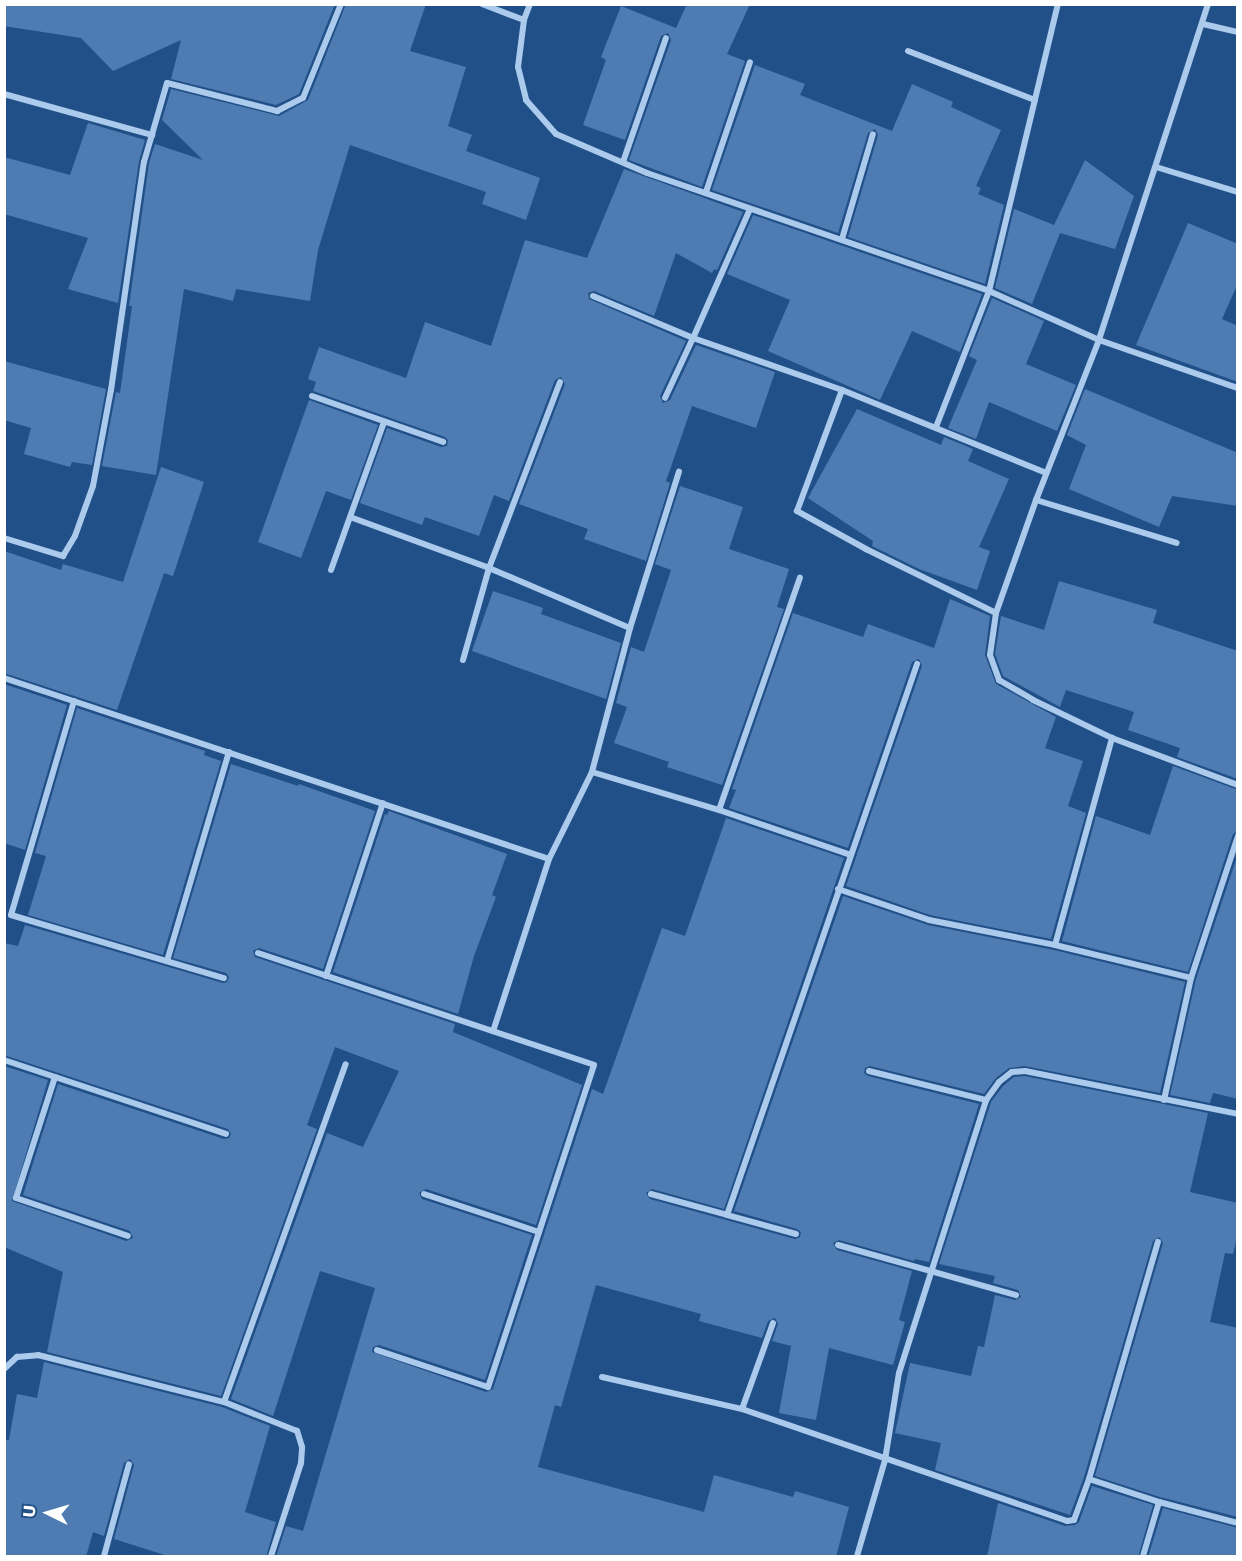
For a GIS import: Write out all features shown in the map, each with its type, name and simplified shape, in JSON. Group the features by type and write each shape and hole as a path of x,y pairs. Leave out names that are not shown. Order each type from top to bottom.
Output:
{"street":[{"path":"4,538 63,556 75,536 93,486 111,390 144,162 167,83 277,111 303,98 341,4"},
{"path":"482,4 524,20"},
{"path":"530,4 524,20 518,67 526,100 556,134 623,162 988,291 1066,323 1099,340 1238,388"},
{"path":"936,427 988,291 1058,4"},
{"path":"1208,4 1099,340 1046,473 996,613 990,655 999,680 1033,700 1113,738 1238,785"},
{"path":"1203,24 1238,32"},
{"path":"623,162 666,38"},
{"path":"908,51 1035,100"},
{"path":"706,192 750,63"},
{"path":"4,94 152,135"},
{"path":"842,239 873,134"},
{"path":"1156,167 1238,192"},
{"path":"664,398 750,208"},
{"path":"593,296 693,338 842,390 1046,473"},
{"path":"463,660 489,568 560,382"},
{"path":"842,390 798,511 866,549 996,613"},
{"path":"312,396 443,442"},
{"path":"331,570 384,422"},
{"path":"493,1031 549,859 592,772 630,628 679,472"},
{"path":"1036,500 1177,543"},
{"path":"350,518 489,568 630,628"},
{"path":"719,810 800,578"},
{"path":"727,1215 917,664"},
{"path":"4,678 549,859"},
{"path":"74,701 11,915 224,978"},
{"path":"1055,945 1113,738"},
{"path":"166,961 229,752"},
{"path":"592,772 719,810 851,855"},
{"path":"326,976 382,803"},
{"path":"1164,1100 1191,978 1238,836"},
{"path":"838,889 930,920 1055,945 1191,978"},
{"path":"258,953 594,1065 488,1387 377,1350"},
{"path":"4,1060 226,1134"},
{"path":"224,1402 346,1064"},
{"path":"869,1071 986,1100"},
{"path":"857,1557 885,1460 899,1373 986,1100 999,1082 1012,1072 1025,1071 1238,1114"},
{"path":"55,1077 16,1198 128,1236"},
{"path":"424,1194 539,1232"},
{"path":"651,1194 796,1234"},
{"path":"602,1377 742,1409 1067,1521 1074,1520 1089,1479 1158,1242"},
{"path":"838,1245 1016,1295"},
{"path":"742,1409 773,1323"},
{"path":"4,1369 17,1358 38,1355 224,1402 297,1431 302,1447 301,1463 271,1557"},
{"path":"104,1557 129,1464"},
{"path":"1089,1479 1160,1502 1238,1523"},
{"path":"1143,1557 1160,1502"}],"building":[{"path":"4,4 335,4 299,94 276,105 171,79 181,40 113,71 81,38 4,26"},
{"path":"346,4 426,4 410,51 466,67 448,126 472,135 466,151 540,178 526,220 482,204 486,192 350,145 318,250 310,301 236,289 233,301 184,289 156,475 102,466 116,392 120,393 132,306 129,306 149,163 155,144 203,160 162,120 171,89 279,116 308,100"},
{"path":"687,4 750,4 727,54 745,61 702,187 629,160 671,40 668,33 661,36 625,140 583,125 606,60 601,57 621,6 676,28"},
{"path":"755,65 805,84 800,95 892,131 912,84 953,102 951,107 1001,130 976,186 981,188 978,194 1004,205 985,284 848,237 878,135 875,129 868,133 838,233 712,190"},
{"path":"88,123 145,140 139,161 118,303 68,289 88,238 4,214 4,157 70,175"},
{"path":"1085,160 1134,196 1115,249 1060,233 1032,304 995,288 1014,209 1054,225"},
{"path":"624,169 743,212 717,270 714,269 712,273 676,253 654,316 594,291 588,293 589,299 686,341 660,396 663,403 670,400 696,345 775,372 756,428 692,406 666,481 670,483 646,561 584,539 588,529 519,504 565,384 561,377 555,380 509,501 494,495 479,536 425,517 422,525 360,503 387,428 441,447 447,446 448,440 313,391 316,382 308,379 319,347 406,378 425,322 491,346 525,240 587,258"},
{"path":"753,215 982,294 960,352 912,331 880,400 768,351 790,300 727,274"},
{"path":"1188,223 1238,244 1238,283 1222,319 1238,326 1238,382 1136,345"},
{"path":"992,298 1044,321 1026,364 1076,385 1057,431 989,402 976,439 948,428 977,360 969,356"},
{"path":"4,361 106,389 92,465 72,462 70,467 24,454 31,428 4,420"},
{"path":"1085,389 1238,453 1238,506 1172,496 1159,527 1069,489 1086,445 1067,435"},
{"path":"309,400 378,425 351,500 326,491 301,558 258,542"},
{"path":"857,409 941,445 944,437 973,449 968,461 1009,479 979,547 990,551 977,590 919,569 872,546 873,541 808,498"},
{"path":"161,467 204,482 173,576 164,573 117,710 4,673 4,551 61,570 63,564 123,582"},
{"path":"680,486 743,507 729,549 789,569 777,607 784,609 722,785 667,767 669,762 614,743 627,707 616,703 631,647 644,652 671,570 655,564"},
{"path":"1059,581 1157,610 1153,623 1238,651 1238,779 1177,757 1180,748 1128,730 1134,712 1066,690 1060,707 1003,676 995,654 1001,616 1044,630"},
{"path":"493,591 543,608 541,614 621,643 606,699 472,651"},
{"path":"950,599 990,616 985,655 996,684 1056,717 1045,748 1083,761 1068,806 1086,813 1051,939 930,915 846,886 922,666 919,659 912,662 848,848 729,808 736,790 732,789 793,613 863,637 868,624 934,648"},
{"path":"4,684 67,705 25,850 4,843"},
{"path":"77,708 205,751 204,755 221,761 163,955 28,915 46,856 35,853"},
{"path":"231,764 298,786 299,784 375,811 323,969 259,948 253,951 255,957 455,1024 453,1032 582,1085 536,1225 426,1189 419,1193 422,1199 532,1235 485,1380 379,1345 373,1347 372,1352 486,1392 493,1389 592,1089 603,1094 662,928 685,936 726,818 844,858 724,1209 652,1189 646,1193 650,1199 795,1239 800,1237 801,1232 797,1229 734,1211 843,896 928,925 1054,950 1185,982 1160,1093 1025,1066 1009,1068 996,1078 984,1094 870,1066 865,1068 864,1073 868,1076 979,1104 929,1262 915,1259 914,1261 839,1240 833,1243 837,1250 912,1271 899,1320 905,1322 893,1365 829,1348 816,1420 779,1413 791,1346 772,1341 778,1324 775,1318 768,1321 762,1338 699,1321 701,1314 596,1285 561,1407 555,1405 538,1467 704,1512 714,1475 793,1497 795,1491 849,1507 836,1557 276,1557 286,1526 303,1531 375,1288 320,1271 273,1416 231,1399 327,1133 363,1147 399,1071 335,1047 307,1125 317,1129 221,1396 47,1352 63,1272 4,1247 4,1066 48,1080 12,1201 126,1241 133,1238 130,1231 23,1195 58,1084 224,1139 229,1138 231,1134 228,1129 4,1055 4,943 18,946 25,925 223,983 227,982 229,977 226,973 173,958"},
{"path":"1173,766 1238,790 1238,831 1233,834 1188,972 1062,941 1096,816 1150,835"},
{"path":"389,811 507,854 492,895 496,897 474,956 458,1014 333,972 385,814 387,815"},
{"path":"1238,854 1238,1099 1213,1093 1210,1103 1170,1095 1196,979"},
{"path":"1025,1076 1208,1113 1190,1192 1238,1203 1238,1234 1233,1254 1225,1253 1210,1322 1238,1328 1238,1517 1160,1497 1095,1476 1163,1243 1159,1237 1153,1241 1084,1477 1070,1515 935,1470 941,1443 895,1433 910,1363 971,1376 978,1346 984,1347 995,1295 1015,1300 1021,1297 1018,1290 993,1283 995,1276 939,1264 991,1102 1003,1086 1014,1077"},
{"path":"44,1362 222,1407 270,1426 245,1512 276,1522 266,1557 171,1557 114,1539 134,1465 130,1459 124,1463 104,1536 93,1532 86,1557 4,1557 4,1440 9,1440 17,1394 37,1398"},
{"path":"1092,1486 1153,1505 1138,1557 987,1557 998,1503 1065,1526 1075,1525 1079,1522"},
{"path":"1163,1508 1238,1528 1238,1557 1148,1557"}]}
